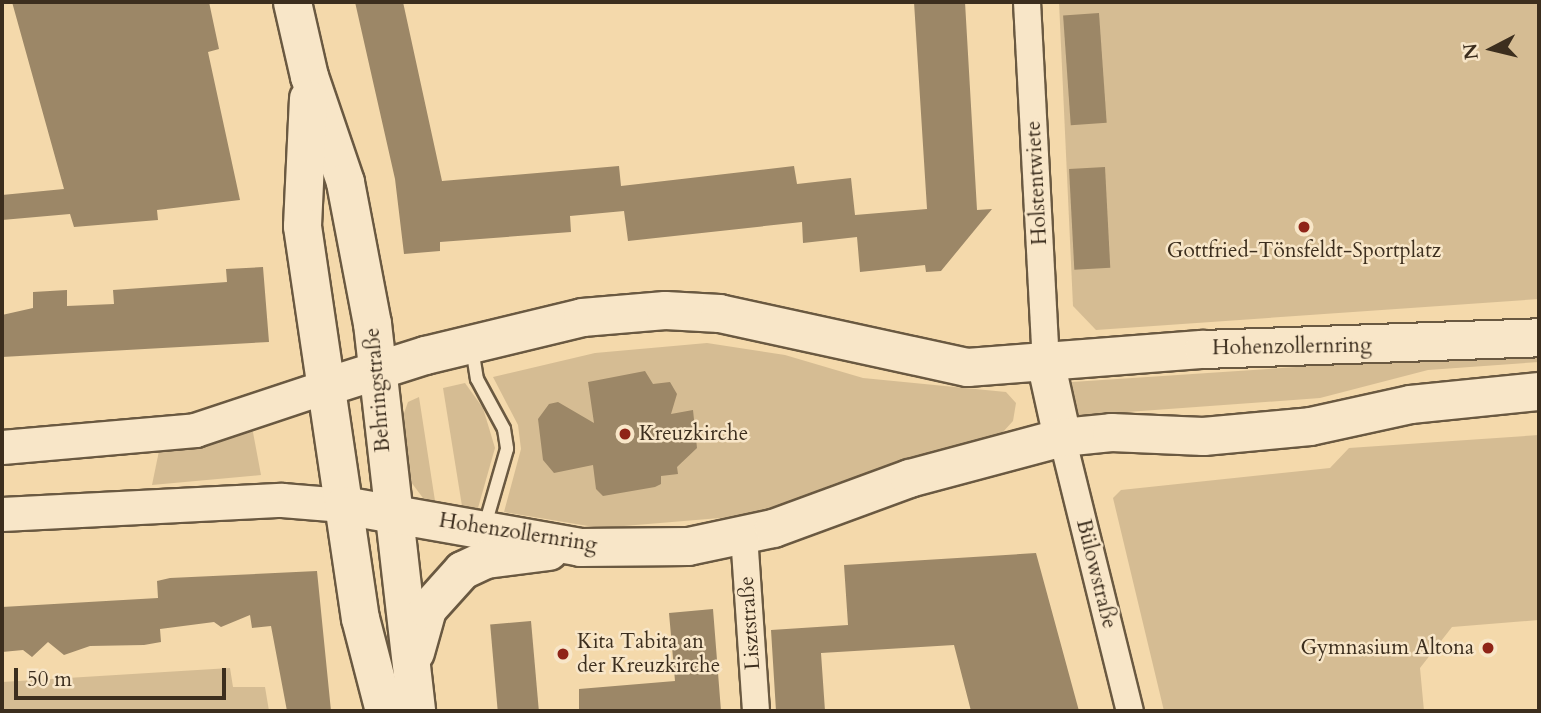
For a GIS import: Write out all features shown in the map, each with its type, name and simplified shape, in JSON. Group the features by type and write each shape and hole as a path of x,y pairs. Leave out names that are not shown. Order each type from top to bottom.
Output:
{"main road":[{"name":"Behringstraße","path":"292,2 309,76 345,182 376,370 389,511 412,664 416,711"},
{"name":"Behringstraße","path":"309,76 302,226 360,618 384,711"},
{"name":"Hohenzollernring","path":"327,386 472,343 582,317 665,310 719,313 967,367 1046,365 1203,349 1539,337"},
{"path":"1046,365 1062,438"},
{"name":"Hohenzollernring","path":"344,505 580,547 676,547 744,535 922,475 1062,438 1111,432 1203,436 1310,426 1410,404 1539,391"},
{"path":"412,664 427,609 462,570 486,559 580,547"}],"street":[{"name":"Holstentwiete","path":"1027,2 1046,365"},
{"name":"Hohenzollernring","path":"2,447 195,430 327,386"},
{"name":"Bülowstraße","path":"1062,438 1130,711"},
{"name":"Hohenzollernring","path":"2,514 282,500 344,505"},
{"name":"Lisztstraße","path":"744,535 756,711"}],"lane":[{"path":"472,343 477,379 500,420 507,449 484,529"}],"shaded area":[{"name":"Gottfried-Tönsfeldt-Sportplatz","path":"1059,2 1539,2 1539,299 1096,330 1073,306"},
{"path":"707,343 785,355 863,378 1006,392 1016,403 1013,421 1002,433 836,483 756,515 600,528 504,512 521,449 518,425 493,377 595,353"},
{"path":"1539,351 1539,362 1428,370 1320,398 1072,416 1072,382"},
{"path":"465,383 483,408 495,448 478,508 462,506 443,388"},
{"path":"419,397 435,501 423,498 411,482 402,419 408,402"},
{"path":"252,427 261,475 152,485 160,446"},
{"path":"1539,435 1539,620 1452,627 1420,668 1424,711 1164,711 1113,498 1121,490 1330,468 1349,448"},
{"path":"230,668 233,687 265,687 269,711 2,711 2,682"}],"building":[{"path":"12,2 209,2 219,49 208,52 240,200 157,210 158,220 74,227 70,214 2,220 2,195 64,189"},
{"path":"355,2 403,2 442,181 619,166 621,186 794,166 797,184 851,178 855,215 927,209 914,2 965,2 977,210 992,209 941,271 926,272 925,265 860,272 857,237 803,243 802,222 628,241 624,211 570,216 571,232 440,242 440,251 404,254 395,179"},
{"path":"1099,13 1107,123 1071,125 1063,16"},
{"path":"1105,167 1110,268 1074,270 1069,169"},
{"path":"263,267 269,342 2,357 2,315 33,308 33,292 67,290 67,306 114,304 113,290 227,282 226,269"},
{"name":"Kreuzkirche","path":"645,371 653,384 670,382 677,394 671,414 693,410 697,448 677,467 678,474 661,476 661,484 655,487 603,496 596,489 593,465 554,473 543,460 538,419 549,404 558,402 594,423 588,382"},
{"path":"1036,553 1079,711 971,711 954,645 821,653 825,711 776,711 771,630 848,625 844,565"},
{"path":"317,571 331,711 287,711 271,626 252,628 250,615 221,627 214,622 160,629 161,642 144,645 90,646 64,655 48,642 32,657 23,650 2,652 2,607 158,598 157,581 170,578"},
{"path":"713,609 721,711 579,711 579,689 675,681 669,613"},
{"path":"531,621 539,711 498,711 490,625"}],"place":[{"name":"Gottfried-Tönsfeldt-Sportplatz","path":"1304,227"},
{"name":"Kreuzkirche","path":"625,434"},
{"name":"Gymnasium Altona","path":"1488,648"},
{"name":"Kita Tabita an der Kreuzkirche","path":"563,654"}]}
